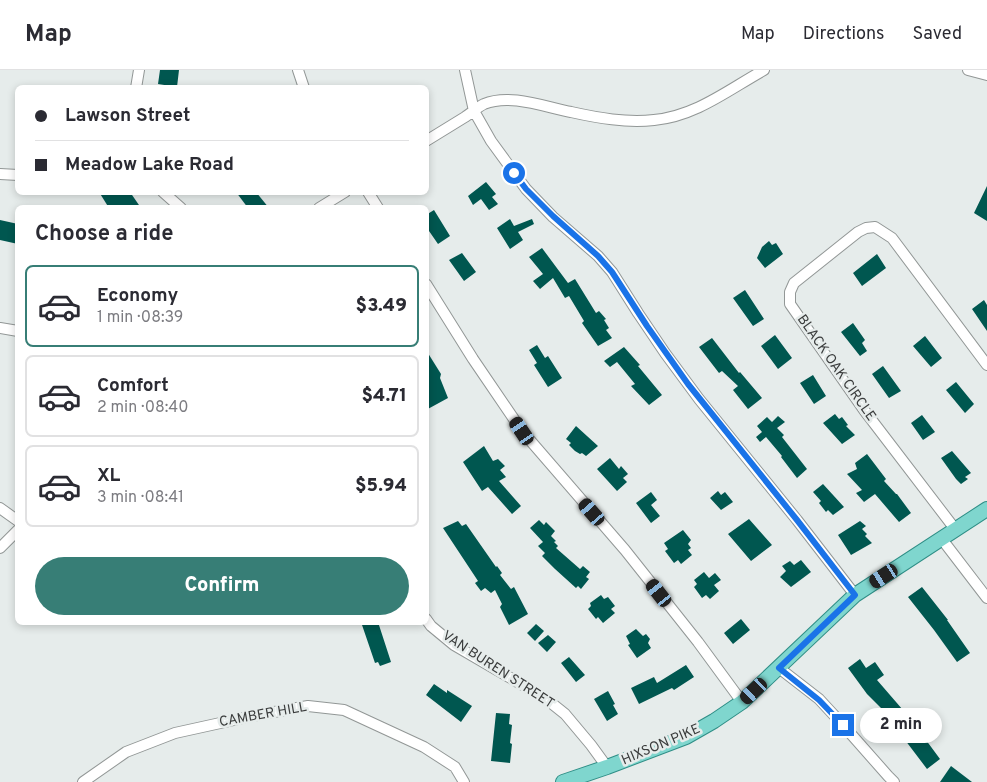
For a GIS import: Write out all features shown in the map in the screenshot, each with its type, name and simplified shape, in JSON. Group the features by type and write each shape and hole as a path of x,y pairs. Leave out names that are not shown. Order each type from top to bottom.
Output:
{"main road":[{"name":"HIXSON PIKE","path":"563,782 686,736 714,721 742,702 855,595 987,509"}],"street":[{"path":"136,85 139,70"},
{"path":"298,70 303,85"},
{"path":"465,70 474,111 491,140 526,189 598,256 612,272 643,321 688,384 855,595"},
{"path":"429,139 485,104 509,100 524,101 613,120 655,120 675,116 698,108 764,70"},
{"path":"968,70 987,75"},
{"path":"0,174 15,175"},
{"path":"166,195 178,205"},
{"path":"325,205 340,195"},
{"name":"BLACK OAK CIRCLE","path":"955,529 864,410 790,304 790,292 794,283 858,232 866,228 875,227 892,238 987,365"},
{"path":"429,289 473,359 522,431 625,550 698,642 742,702"},
{"path":"0,328 15,330"},
{"path":"0,508 15,519"},
{"path":"0,548 15,533"},
{"path":"941,538 987,598"},
{"name":"VAN BUREN STREET","path":"429,623 454,645 545,698 565,714 607,767"},
{"path":"779,668 819,700 894,782"},
{"name":"CAMBER HILL","path":"83,782 126,752 175,732 308,706 344,710 416,744 456,767 464,782"}],"building":[{"path":"160,70 179,70 177,85 158,84"},
{"path":"486,182 496,194 492,197 498,204 489,210 481,199 473,205 468,196"},
{"path":"987,186 987,221 974,213"},
{"path":"101,195 132,195 139,205 107,205"},
{"path":"238,195 258,195 267,205 246,205"},
{"path":"434,210 450,236 438,244 429,231 429,213"},
{"path":"510,219 514,226 532,219 534,224 518,232 523,240 510,249 497,228"},
{"path":"0,220 15,223 15,243 0,240"},
{"path":"769,241 772,245 776,243 783,254 765,268 757,258 762,247"},
{"path":"542,248 568,283 575,279 596,313 599,311 606,319 604,320 609,328 606,330 612,338 598,346 582,323 584,321 569,296 565,298 553,278 540,289 533,281 543,274 529,257"},
{"path":"462,253 476,272 464,281 449,260"},
{"path":"877,254 886,268 862,286 853,273"},
{"path":"745,290 764,319 753,326 733,298"},
{"path":"984,300 987,305 987,331 972,309"},
{"path":"853,323 865,340 862,343 867,351 860,356 841,332"},
{"path":"775,335 792,358 778,369 761,346"},
{"path":"925,336 942,358 931,367 913,346"},
{"path":"712,338 739,373 762,398 748,409 733,390 738,386 722,371 719,373 699,347"},
{"path":"537,345 545,358 548,356 562,378 548,387 534,365 537,363 529,350"},
{"path":"624,347 662,395 649,405 631,386 635,384 617,362 610,367 604,361"},
{"path":"429,355 441,374 440,378 448,398 429,408"},
{"path":"883,366 901,391 889,398 872,374"},
{"path":"813,375 826,396 814,404 800,383"},
{"path":"956,382 974,404 965,413 946,390"},
{"path":"835,414 839,419 842,417 848,425 846,426 855,435 842,444 823,423"},
{"path":"922,415 935,432 923,440 911,423"},
{"path":"778,416 785,422 777,428 784,435 782,437 807,469 797,478 766,437 760,442 756,437 762,432 757,426 767,417 772,422"},
{"path":"576,426 598,446 586,456 575,451 569,445 571,443 566,439"},
{"path":"484,446 493,461 498,459 505,466 500,470 506,477 499,481 521,506 512,514 488,487 482,491 463,462"},
{"path":"952,451 971,473 965,477 968,479 961,484 941,458"},
{"path":"867,454 886,479 884,481 897,494 911,513 899,522 875,494 864,502 856,493 862,490 847,474 857,469 855,463"},
{"path":"610,458 619,469 621,466 628,474 623,478 627,482 617,491 597,469"},
{"path":"823,484 844,507 833,515 828,510 826,512 819,503 821,501 813,492"},
{"path":"718,491 721,495 725,492 733,502 721,510 710,498"},
{"path":"651,492 657,500 651,505 660,516 651,523 636,503"},
{"path":"749,519 772,545 751,561 728,534"},
{"path":"539,520 544,525 546,522 555,531 551,536 556,541 554,542 558,546 556,548 580,569 583,566 590,572 586,577 589,579 581,589 578,586 576,588 542,556 545,553 538,546 543,542 530,528"},
{"path":"458,521 462,526 466,524 502,573 500,575 511,589 514,587 528,614 509,625 500,607 502,604 495,590 491,593 485,588 481,591 475,583 478,581 443,528"},
{"path":"860,521 866,526 862,529 867,534 865,536 872,543 851,555 838,535"},
{"path":"683,530 691,540 688,544 691,548 688,550 692,555 681,564 678,560 674,563 665,551 668,549 664,543"},
{"path":"801,560 811,572 791,587 780,577 786,571 782,566 790,561 794,565"},
{"path":"704,572 709,578 715,573 721,580 714,585 719,591 710,599 706,595 702,598 694,587 697,584 694,580"},
{"path":"922,587 948,620 970,653 957,662 908,597"},
{"path":"601,595 604,599 608,597 615,606 611,609 615,613 603,623 598,617 596,619 588,609 591,606 590,603"},
{"path":"741,619 750,630 733,644 724,633"},
{"path":"536,624 544,631 535,641 527,633"},
{"path":"362,625 379,625 391,662 380,666 378,662 375,663"},
{"path":"636,629 643,636 646,634 650,639 648,643 651,648 637,658 628,645 630,644 626,636"},
{"path":"548,635 556,642 547,652 538,643"},
{"path":"569,657 585,675 576,682 561,663"},
{"path":"860,659 866,668 875,662 884,675 877,680 909,717 940,759 927,769 890,720 891,718 867,694 848,668"},
{"path":"686,665 694,677 674,690 672,688 639,704 631,688 654,677 657,683"},
{"path":"434,684 472,706 461,722 426,695"},
{"path":"608,691 618,714 607,721 594,699"},
{"path":"496,713 510,714 509,724 512,725 510,743 512,744 510,763 491,761"},
{"path":"951,766 972,782 940,782"}],"route":[{"path":"514,173 526,189 598,256 612,272 665,353 699,399 855,595 779,668 819,700 843,725"}]}
